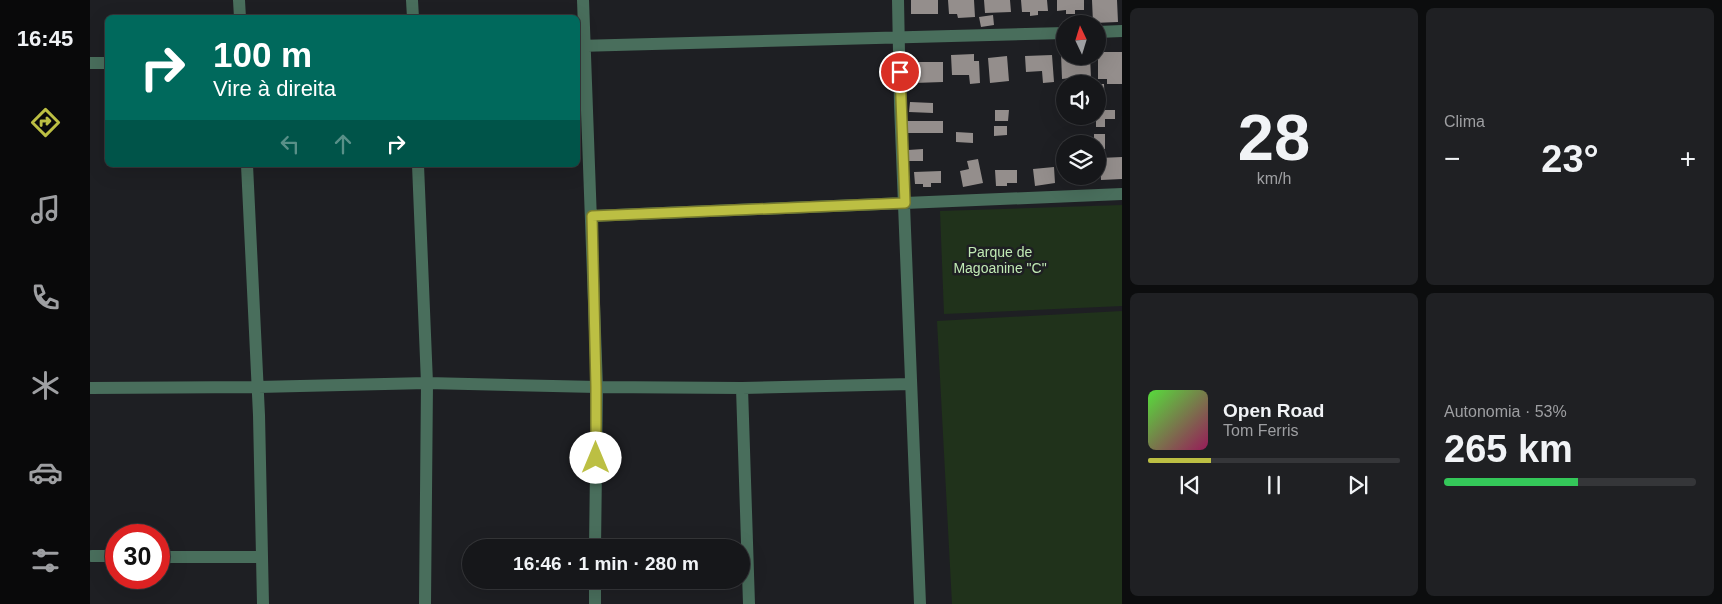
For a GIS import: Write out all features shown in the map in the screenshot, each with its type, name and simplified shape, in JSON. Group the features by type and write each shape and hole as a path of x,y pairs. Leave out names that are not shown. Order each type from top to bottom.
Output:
{"street":[{"path":"239,0 240,15"},
{"path":"412,0 413,15"},
{"path":"583,0 582,46 592,216 596,387 595,539"},
{"path":"898,0 900,105 920,604"},
{"path":"1106,32 1122,31"},
{"path":"582,46 1056,33"},
{"path":"90,63 105,63"},
{"path":"247,167 258,387 263,604"},
{"path":"418,167 427,383 425,604"},
{"path":"592,216 1122,194"},
{"path":"90,388 427,383 742,388 911,384"},
{"path":"742,388 749,604"},
{"path":"92,556 105,556"},
{"path":"170,557 262,558"},
{"path":"595,589 595,604"}],"green space":[{"name":"Parque de Magoanine \"C\"","path":"1122,205 1122,306 944,314 940,211"},
{"path":"1122,311 1122,604 952,604 937,321"}],"building":[{"path":"911,0 938,0 938,14 911,14"},
{"path":"948,0 974,0 975,17 958,18 957,14 949,14"},
{"path":"984,0 1010,0 1011,12 985,13"},
{"path":"1021,0 1047,0 1048,11 1038,11 1038,15 1030,16 1030,12 1022,12"},
{"path":"1057,0 1084,0 1084,10 1075,10 1075,14 1066,14 1066,10 1057,11"},
{"path":"1092,0 1117,0 1118,22 1106,22 1106,15 1093,15"},
{"path":"993,15 994,25 981,27 979,17"},
{"path":"1106,52 1122,52 1122,84 1107,84 1106,75 1098,75 1098,65 1106,65"},
{"path":"974,54 974,61 979,61 980,83 970,84 969,75 952,75 951,55"},
{"path":"1052,55 1054,82 1043,83 1042,71 1026,72 1025,56"},
{"path":"1007,56 1009,81 990,83 988,58"},
{"path":"914,62 943,62 943,82 914,83"},
{"path":"1061,65 1090,65 1091,75 1062,75"},
{"path":"910,102 933,103 933,113 909,112"},
{"path":"995,110 1009,110 1008,121 995,121"},
{"path":"1106,110 1115,110 1115,119 1106,119"},
{"path":"907,121 943,121 943,133 907,133"},
{"path":"1096,125 1105,125 1105,127 1096,127"},
{"path":"994,126 1007,126 1007,135 994,136"},
{"path":"956,132 973,133 973,143 956,142"},
{"path":"923,149 923,161 909,161 908,150"},
{"path":"1122,157 1122,179 1106,180 1106,158"},
{"path":"978,159 983,183 963,187 960,171 969,169 967,161"},
{"path":"1054,167 1055,183 1035,186 1033,169"},
{"path":"995,170 1017,170 1017,183 1007,183 1007,186 996,186"},
{"path":"941,171 941,183 931,183 931,187 915,184 914,172"}],"route":[{"path":"596,458 592,216 905,203 900,72"}]}
